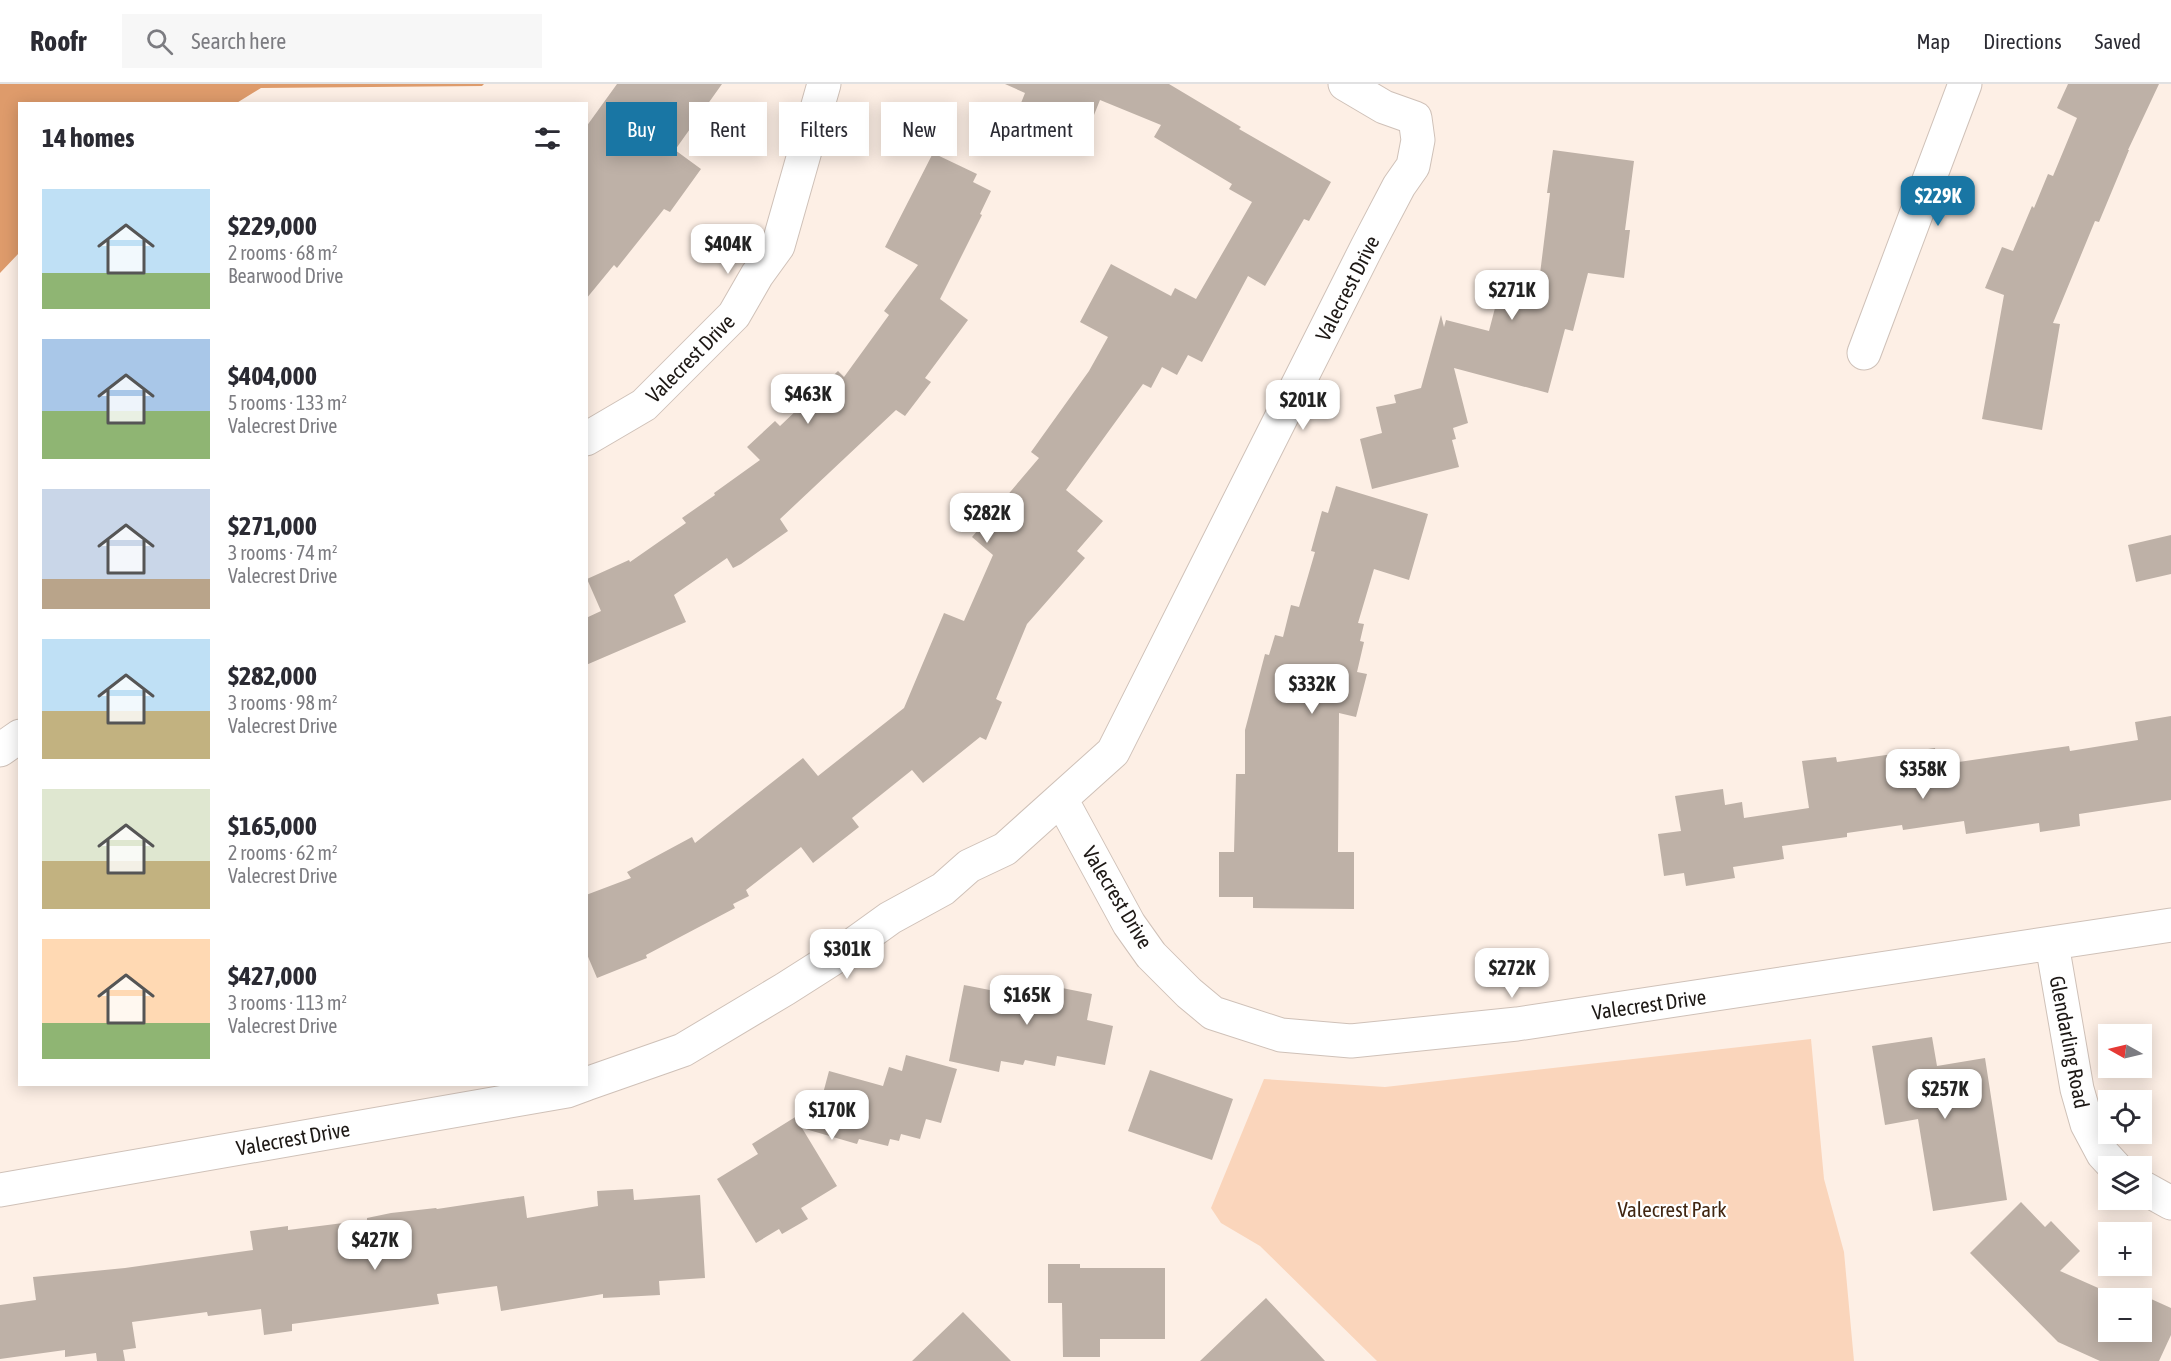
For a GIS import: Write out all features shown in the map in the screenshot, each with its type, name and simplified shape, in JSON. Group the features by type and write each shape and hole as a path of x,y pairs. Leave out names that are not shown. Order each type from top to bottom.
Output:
{"street":[{"name":"Valecrest Drive","path":"588,438 644,405 734,315 757,275 778,246 824,84"},
{"name":"Valecrest Drive","path":"588,1083 683,1050 785,989 840,954 890,918 943,889 969,866 1005,849 1113,752 1367,247 1399,186 1413,166 1418,140 1415,118 1384,107 1345,84"},
{"path":"1864,353 1965,84"},
{"path":"0,750 18,736"},
{"name":"Valecrest Drive","path":"1061,799 1129,924 1151,955 1213,1013 1281,1035 1351,1041 1517,1024 2171,925"},
{"name":"Glendarling Road","path":"2052,944 2077,1089 2087,1124 2105,1156"},
{"name":"Valecrest Drive","path":"0,1190 567,1091 581,1086"},
{"path":"2152,1193 2171,1203"}],"green space":[{"name":"Valecrest Park","path":"1811,1039 1824,1179 1844,1252 1854,1361 1377,1361 1260,1246 1221,1223 1211,1208 1264,1079 1385,1087"}],"shaded area":[{"path":"0,84 484,84 482,86 261,88 238,102 18,102 18,254 0,273"}],"building":[{"path":"617,84 722,84 709,102 689,102 689,130 677,147 677,102 606,102 606,156 677,156 677,151 701,169 670,212 664,209 617,268 614,265 588,297 588,124"},
{"path":"1005,84 1169,84 1241,127 1239,129 1331,182 1309,221 1304,219 1265,286 1248,276 1202,362 1188,355 1177,375 1162,367 1151,388 1143,384 1066,490 1103,521 1077,551 1085,558 1027,624 996,699 1002,702 986,740 980,737 923,783 912,770 852,818 859,827 813,863 801,847 746,890 749,896 733,904 735,908 646,955 647,958 597,978 588,957 588,894 631,878 627,872 692,837 695,843 803,758 818,776 904,708 944,613 964,621 993,555 972,537 1039,458 1031,452 1089,371 1108,337 1080,322 1111,264 1171,296 1175,288 1196,299 1252,202 1229,189 1232,184 1154,137 1161,125 1100,100 1094,115 1094,102 1021,102 1025,93"},
{"path":"2068,84 2159,84 2128,150 2099,222 2095,221 2053,323 2060,324 2042,430 1982,419 2004,295 1985,288 2002,247 2013,251 2048,174 2053,176 2077,118 2057,108"},
{"path":"1553,150 1634,161 1625,230 1630,230 1624,278 1588,273 1573,331 1565,329 1548,393 1454,368 1468,423 1453,428 1456,439 1452,440 1459,467 1372,489 1360,439 1382,433 1376,407 1396,403 1394,395 1421,388 1441,315 1444,327 1446,320 1489,331 1502,281 1538,290"},
{"path":"931,156 939,156 977,174 973,182 991,191 980,214 982,215 940,299 968,320 925,378 931,382 905,416 896,410 780,519 788,531 733,568 727,558 674,595 686,622 588,664 588,617 601,611 588,579 629,560 630,562 686,523 682,518 760,460 747,447 775,421 780,426 838,371 844,377 889,315 884,311 918,265 885,247"},
{"path":"1336,486 1428,514 1409,580 1374,569 1358,623 1364,624 1360,641 1364,642 1357,672 1367,674 1356,717 1339,713 1338,852 1354,852 1354,909 1253,908 1253,897 1219,897 1219,852 1234,852 1236,774 1245,774 1245,730 1265,654 1269,655 1275,635 1283,637 1291,605 1299,607 1315,552 1311,551 1322,511 1328,513"},
{"path":"2171,535 2171,574 2136,582 2128,545"},
{"path":"2171,716 2171,800 2079,814 2080,826 2040,832 2039,823 1966,834 1964,821 1903,830 1902,825 1847,833 1847,837 1782,846 1784,859 1733,867 1735,878 1686,886 1684,873 1664,876 1658,834 1681,831 1675,796 1723,789 1725,805 1742,802 1744,818 1809,808 1802,761 1836,757 1837,762 1935,748 1938,765 2069,746 2070,751 2138,740 2135,722"},
{"path":"1002,976 1092,994 1087,1020 1113,1026 1105,1065 1057,1056 1055,1066 1025,1060 1023,1065 1001,1061 999,1072 949,1061 964,985 1000,992"},
{"path":"1932,1037 1937,1066 1985,1058 2007,1200 1933,1211 1918,1119 1885,1125 1872,1046"},
{"path":"906,1055 957,1069 941,1123 926,1119 920,1139 901,1134 899,1141 890,1139 888,1146 859,1139 857,1144 802,1128 837,1186 801,1208 808,1219 782,1234 779,1229 756,1243 717,1179 758,1154 752,1144 821,1101 829,1071 883,1086 889,1067 902,1071"},
{"path":"1150,1070 1233,1099 1212,1160 1128,1131"},
{"path":"633,1189 634,1200 700,1195 705,1278 659,1281 660,1295 603,1298 603,1294 501,1311 497,1286 437,1294 439,1304 292,1324 292,1331 264,1335 261,1309 208,1316 207,1312 132,1322 136,1348 123,1350 125,1361 97,1361 96,1353 65,1357 65,1350 0,1359 0,1305 36,1300 33,1277 125,1268 253,1250 250,1231 288,1226 288,1230 367,1220 367,1218 391,1213 437,1209 524,1196 527,1218 598,1206 597,1191"},
{"path":"2021,1202 2045,1227 2051,1221 2080,1251 2060,1271 2098,1288 2098,1342 2152,1342 2152,1299 2171,1308 2171,1335 2159,1361 2100,1361 2058,1342 1970,1253"},
{"path":"1048,1264 1080,1264 1080,1268 1165,1268 1165,1339 1100,1339 1100,1357 1063,1357 1062,1303 1048,1303"},
{"path":"1266,1298 1325,1361 1200,1361 1247,1316"},
{"path":"963,1312 1011,1361 912,1361"}]}
